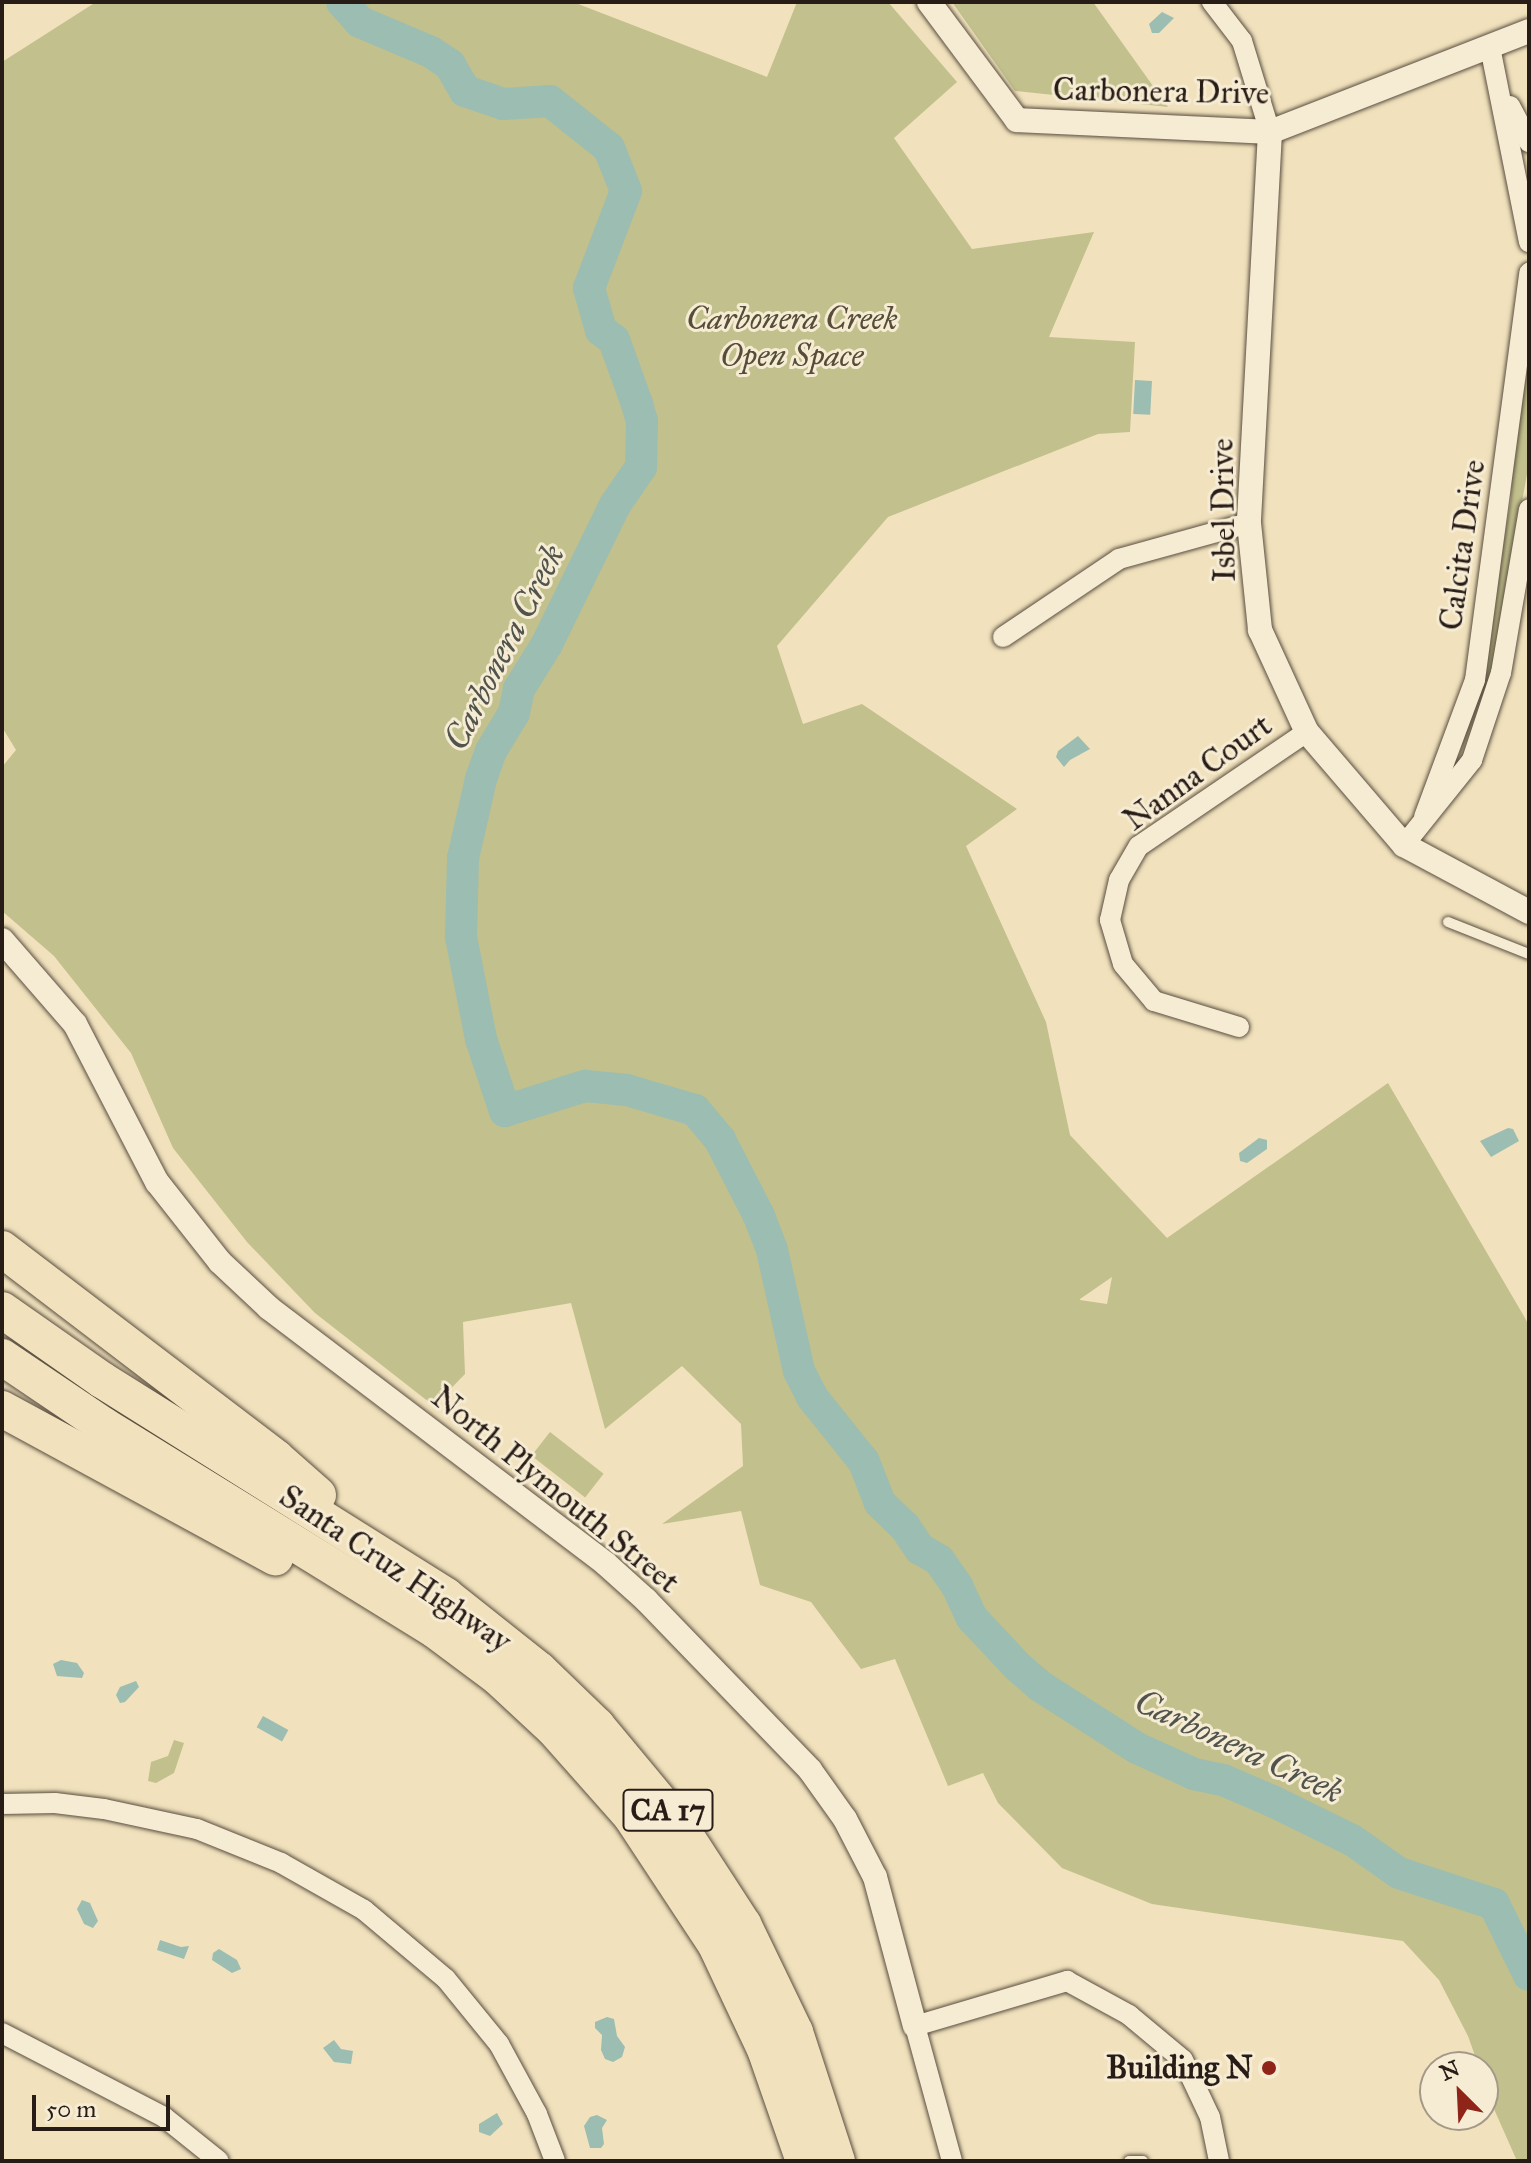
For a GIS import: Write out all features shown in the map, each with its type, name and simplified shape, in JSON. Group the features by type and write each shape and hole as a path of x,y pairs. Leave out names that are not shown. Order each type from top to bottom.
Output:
{"highway":[{"path":"2,1249 276,1458 377,1551"},
{"name":"Santa Cruz Highway","path":"2,1310 102,1380 446,1596 539,1670 597,1726 668,1810 721,1886 779,1995 818,2094 837,2161"},
{"name":"Santa Cruz Highway","path":"2,1357 103,1425 435,1630 498,1677 554,1729 607,1786 655,1847 697,1911 751,2014 804,2161"},
{"path":"2,1409 316,1579 435,1630"}],"street":[{"name":"Carbonera Drive","path":"929,2 1017,120 1270,132 1529,31"},
{"name":"Isbel Drive","path":"1212,2 1242,41 1270,132 1249,523 1260,630 1307,732 1404,845 1529,912"},
{"path":"1490,47 1529,242"},
{"path":"1499,85 1529,142"},
{"name":"Calcita Drive","path":"1424,817 1475,680 1529,273"},
{"name":"Calcita Drive","path":"1404,845 1472,760 1501,673 1525,565 1529,509"},
{"path":"1003,637 1119,559 1249,523"},
{"name":"Nanna Court","path":"1239,1027 1154,1001 1123,964 1110,920 1119,880 1139,846 1307,732"},
{"name":"North Plymouth Street","path":"2,940 75,1024 157,1182 220,1262 269,1308 606,1564 646,1600 810,1770 845,1819 875,1877 952,2161"},
{"path":"2,1804 55,1803 104,1809 197,1829 281,1863 364,1910 446,1979 491,2034 528,2095 555,2161"},
{"path":"915,2026 1067,1981 1129,2015 1183,2060 1210,2117 1219,2161"},
{"path":"2,2033 164,2117 219,2161"}],"lane":[{"path":"1448,922 1529,954"},
{"path":"1129,2161 1143,2161"}],"green space":[{"name":"Carbonera Creek Open Space","path":"96,2 573,2 767,77 797,2 888,2 957,82 894,138 972,249 1094,232 1049,337 1135,342 1130,432 1098,434 888,517 777,646 803,724 862,704 1017,809 966,846 1046,1022 1070,1135 1167,1238 1388,1083 1529,1325 1529,2161 1517,2161 1499,2120 1499,2051 1473,2051 1439,1980 1403,1941 1152,1904 1062,1868 998,1803 983,1773 948,1786 895,1659 861,1669 811,1602 760,1585 741,1511 662,1524 743,1466 741,1424 682,1366 605,1429 571,1303 463,1322 465,1374 434,1406 315,1313 247,1242 173,1148 131,1053 54,956 2,911 2,767 16,750 2,727 2,62","holes":["1112,1277 1107,1304 1080,1299"]},
{"path":"952,2 1093,2 1168,107 1015,91"},
{"path":"1529,360 1529,463 1492,668 1460,755 1482,666 1511,500 1513,444"},
{"path":"550,1432 604,1474 585,1498 532,1456"},
{"path":"174,1740 184,1743 174,1773 156,1783 148,1781 151,1762 168,1756"}],"water":[{"path":"1162,12 1174,18 1159,33 1152,33 1149,24"},
{"path":"1135,380 1152,381 1150,415 1133,414"},
{"path":"1078,736 1090,749 1064,767 1056,757 1058,751"},
{"path":"1508,1128 1513,1129 1519,1141 1491,1157 1480,1141"},
{"path":"1259,1138 1267,1140 1267,1149 1247,1163 1240,1161 1239,1153"},
{"path":"61,1660 77,1663 84,1673 82,1678 57,1676 53,1664"},
{"path":"136,1681 139,1687 125,1702 120,1703 116,1695 120,1687"},
{"path":"263,1716 288,1730 282,1741 257,1727"},
{"path":"82,1900 90,1903 98,1921 93,1928 84,1924 77,1909"},
{"path":"160,1940 181,1947 189,1946 184,1959 157,1950"},
{"path":"219,1949 237,1960 241,1969 232,1973 212,1960 213,1953"},
{"path":"607,2017 614,2019 617,2036 625,2047 622,2057 613,2062 605,2059 601,2050 602,2035 595,2028 595,2022"},
{"path":"334,2040 341,2049 353,2051 351,2064 334,2062 323,2048"},
{"path":"497,2113 503,2124 490,2136 479,2132 479,2124"},
{"path":"597,2115 607,2120 602,2128 604,2144 601,2148 590,2148 584,2126 590,2117"}],"waterway":[{"name":"Carbonera Creek","path":"342,2 360,22 431,52 450,65 465,91 503,104 550,101 609,148 626,191 589,288 601,330 614,340 642,421 641,467 615,505 547,644 519,689 514,713 491,751 481,779 463,858 461,937 481,1039 505,1111 585,1086 627,1090 695,1110 720,1140 759,1216 772,1250 799,1371 812,1397 864,1462 880,1503 905,1527 920,1549 939,1560 957,1586 972,1618 1017,1666 1040,1686 1137,1748 1194,1774 1223,1780 1272,1801 1352,1840 1399,1873 1494,1904 1529,1975"}],"place":[{"name":"Building N","path":"1269,2068"}]}
